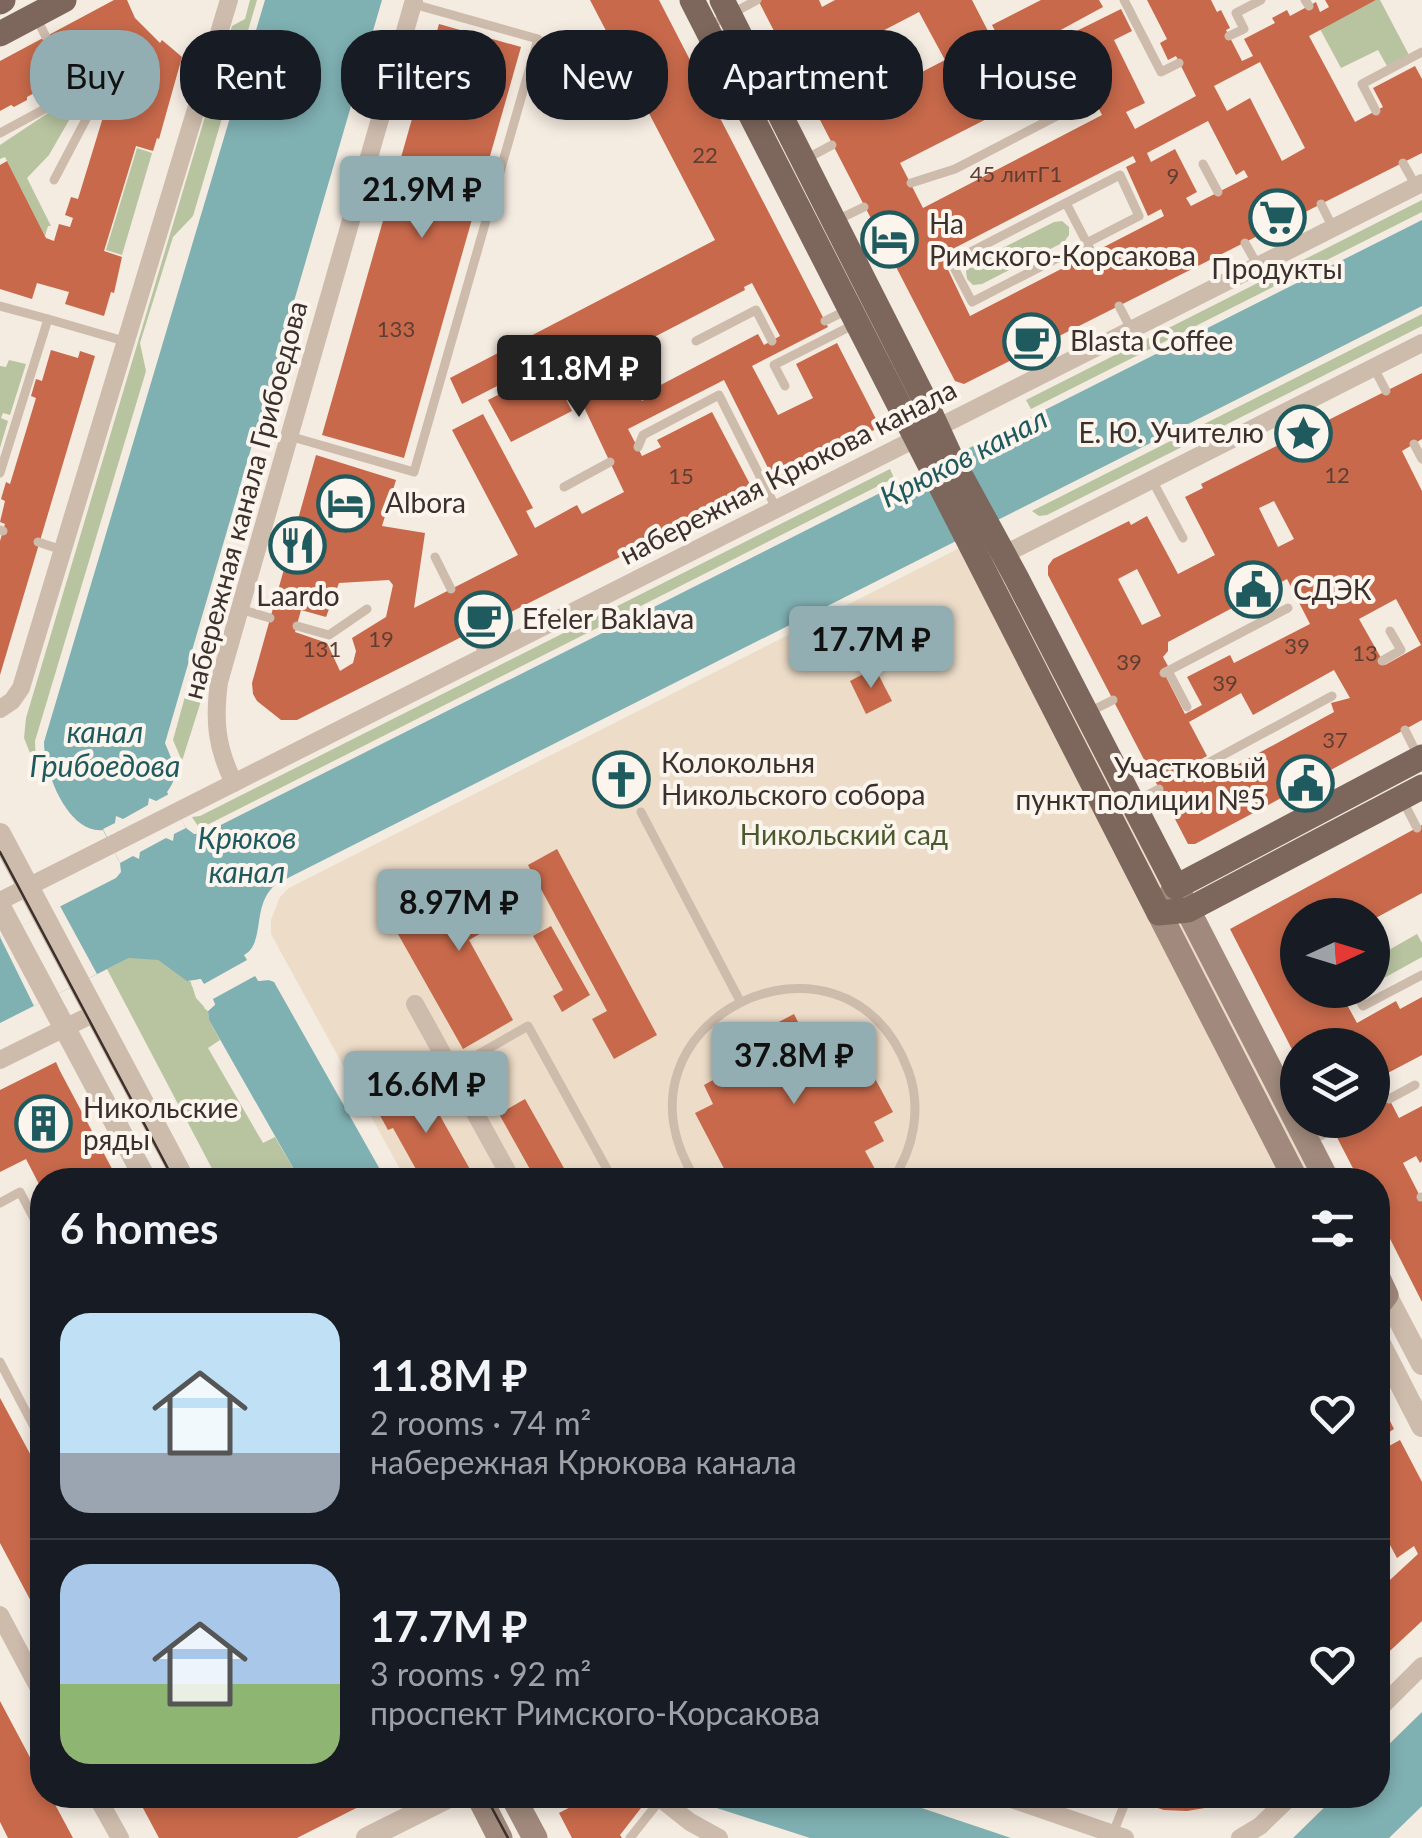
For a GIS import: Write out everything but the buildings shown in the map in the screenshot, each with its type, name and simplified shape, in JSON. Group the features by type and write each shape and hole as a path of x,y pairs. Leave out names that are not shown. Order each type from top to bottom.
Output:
{"main road":[{"path":"0,34 41,26 64,0"},
{"path":"692,0 719,14 977,531 1159,913 1290,1168"},
{"path":"823,228 853,316 926,432"},
{"path":"977,531 1004,555 1321,1168"},
{"path":"1159,913 1404,786 1421,759"},
{"path":"485,1808 500,1838"},
{"path":"519,1808 535,1838"}],"street":[{"path":"0,709 21,688 229,0"},
{"name":"набережная канала Грибоедова","path":"234,782 219,749 215,710 219,682 413,2"},
{"name":"набережная Крюкова канала","path":"28,888 1419,185"},
{"path":"1004,555 1422,343"},
{"path":"0,834 178,1168"},
{"path":"28,888 0,904 140,1168"},
{"path":"414,1004 505,1168"},
{"path":"0,1060 95,1013"},
{"path":"1390,1307 1419,1349"},
{"path":"1390,1363 1422,1426"},
{"path":"0,1615 30,1671"},
{"path":"1390,1698 1422,1666"},
{"path":"103,1808 120,1838"},
{"path":"367,1838 426,1808"},
{"path":"675,1808 718,1838"},
{"path":"1038,1808 1119,1836"},
{"path":"1240,1838 1279,1808"}],"lane":[{"path":"719,14 758,0"},
{"path":"1124,0 1161,72 1179,63"},
{"path":"1230,36 1244,29 1236,13 1261,0"},
{"path":"289,436 414,472 522,96 538,40 413,2"},
{"path":"1376,111 1362,84 1422,52"},
{"path":"0,132 30,116"},
{"path":"54,180 86,120"},
{"path":"910,184 955,169 1049,120"},
{"path":"792,166 832,145"},
{"path":"1403,163 1419,185"},
{"path":"1203,164 1218,192"},
{"path":"1120,175 1139,216 1086,243 972,302 951,262 1120,175"},
{"path":"1066,203 1092,253"},
{"path":"1320,204 1333,228"},
{"path":"823,228 864,207"},
{"path":"1245,242 1258,266"},
{"path":"0,306 124,341"},
{"path":"1119,306 1131,329"},
{"path":"696,341 756,310 772,341"},
{"path":"825,321 853,316"},
{"path":"785,386 774,365 853,316"},
{"path":"0,473 48,319"},
{"path":"1374,368 1386,391"},
{"path":"638,448 643,435 719,395 776,508"},
{"path":"1414,444 1422,459"},
{"path":"564,487 610,462"},
{"path":"1152,480 1183,538"},
{"path":"38,542 62,550"},
{"path":"435,557 451,589"},
{"path":"297,626 328,635 367,608"},
{"path":"1187,707 1166,672 1288,608"},
{"path":"240,609 270,618"},
{"path":"1382,661 1400,650 1390,631"},
{"path":"472,632 484,655"},
{"path":"1197,769 1332,696"},
{"path":"1087,713 1113,700"},
{"path":"1405,730 1421,759"},
{"path":"1404,786 1417,828"},
{"path":"1133,803 1159,789"},
{"path":"641,812 740,1001"},
{"path":"1390,992 1422,975"},
{"path":"690,1168 677,1141 673,1117 678,1077 691,1046 702,1030 740,1001 786,988 821,992 854,1004 890,1035 904,1058 915,1101 909,1148 898,1168"},
{"path":"451,1070 528,1026 605,1168"},
{"path":"1390,1097 1415,1084"},
{"path":"1308,1143 1317,1138"},
{"path":"0,1203 20,1192 30,1211"},
{"path":"0,1362 30,1419"},
{"path":"630,1838 651,1808"},
{"path":"1119,1836 1125,1808"}],"green space":[{"path":"250,0 257,0 248,30 231,30 245,19"},
{"path":"1380,0 1409,55 1387,66 1378,50 1341,68 1320,29"},
{"path":"38,120 69,120 49,155 27,178 51,226 45,236 5,157 0,159 0,145"},
{"path":"204,120 221,120 193,216 173,237 140,343 146,371 35,741 36,768 24,738 26,718"},
{"path":"137,148 152,153 122,255 106,250"},
{"path":"1422,200 1422,212 1031,409 1026,400"},
{"path":"1062,221 1069,227 1064,242 982,284 973,285 967,279 966,271 971,264"},
{"path":"1422,314 1422,326 1047,515 1039,516 1032,511"},
{"path":"9,360 26,364 10,415 3,413 1,418 8,421 0,448 0,366 6,367"},
{"path":"890,469 894,478 203,827 192,817 200,816"},
{"path":"206,663 213,663 182,761 173,740 191,675"},
{"path":"1417,934 1422,957 1390,975 1390,949"},
{"path":"129,958 158,960 191,982 220,1040 208,1048 263,1143 275,1137 293,1168 212,1168 107,969"}],"shaded area":[{"path":"999,528 1280,1062 1280,1138 1320,1138 1336,1168 399,1168 271,934 271,920 280,897 289,888"}],"water":[{"path":"265,0 382,0 373,30 341,30 341,120 347,120 165,743 174,774 167,792 186,828 194,834 205,833 1422,220 1422,306 276,884 268,892 255,941 245,955 258,981 274,982 379,1168 293,1168 209,1020 208,1011 215,1004 201,979 187,981 158,960 129,958 0,1023 0,937 121,872 103,830 90,829 79,822 60,799 44,742 229,120 321,120 321,30 256,30"},
{"path":"1422,1712 1422,1806 1389,1838 1293,1838 1324,1808 1390,1808 1390,1743"},
{"path":"717,1808 922,1808 1011,1838 810,1838"}],"pier":[{"path":"169,794 186,828 174,834 173,841 166,838 140,852 139,859 133,856 120,863 103,829 115,823 116,816 123,819 148,805 149,798 156,801"},
{"path":"60,906 97,974 34,1006 0,937"},
{"path":"253,949 257,952 251,957 260,973 269,974 270,980 259,981 255,976 213,999 215,1005 208,1011 204,1008 208,1003 198,985 192,987 191,982 200,979 204,984 247,960 244,955"}],"tram line":[{"path":"0,852 168,1168"},
{"path":"492,1808 508,1838"}],"place":[{"name":"Продукты","path":"1277,218"},
{"name":"На Римского-Корсакова","path":"890,240"},
{"name":"Blasta Coffee","path":"1031,341"},
{"name":"Е. Ю. Учителю","path":"1303,433"},
{"name":"Albora","path":"346,503"},
{"name":"Laardo","path":"298,545"},
{"name":"СДЭК","path":"1254,590"},
{"name":"Efeler Baklava","path":"483,619"},
{"name":"Колокольня Никольского собора","path":"622,779"},
{"name":"Участковый пункт полиции №5","path":"1305,784"},
{"name":"Никольские ряды","path":"44,1124"}],"water label":[{"name":"Крюков канал","path":"964,458"},
{"name":"канал Грибоедова","path":"105,750"},
{"name":"Крюков канал","path":"247,856"}],"park label":[{"name":"Никольский сад","path":"844,835"}]}
